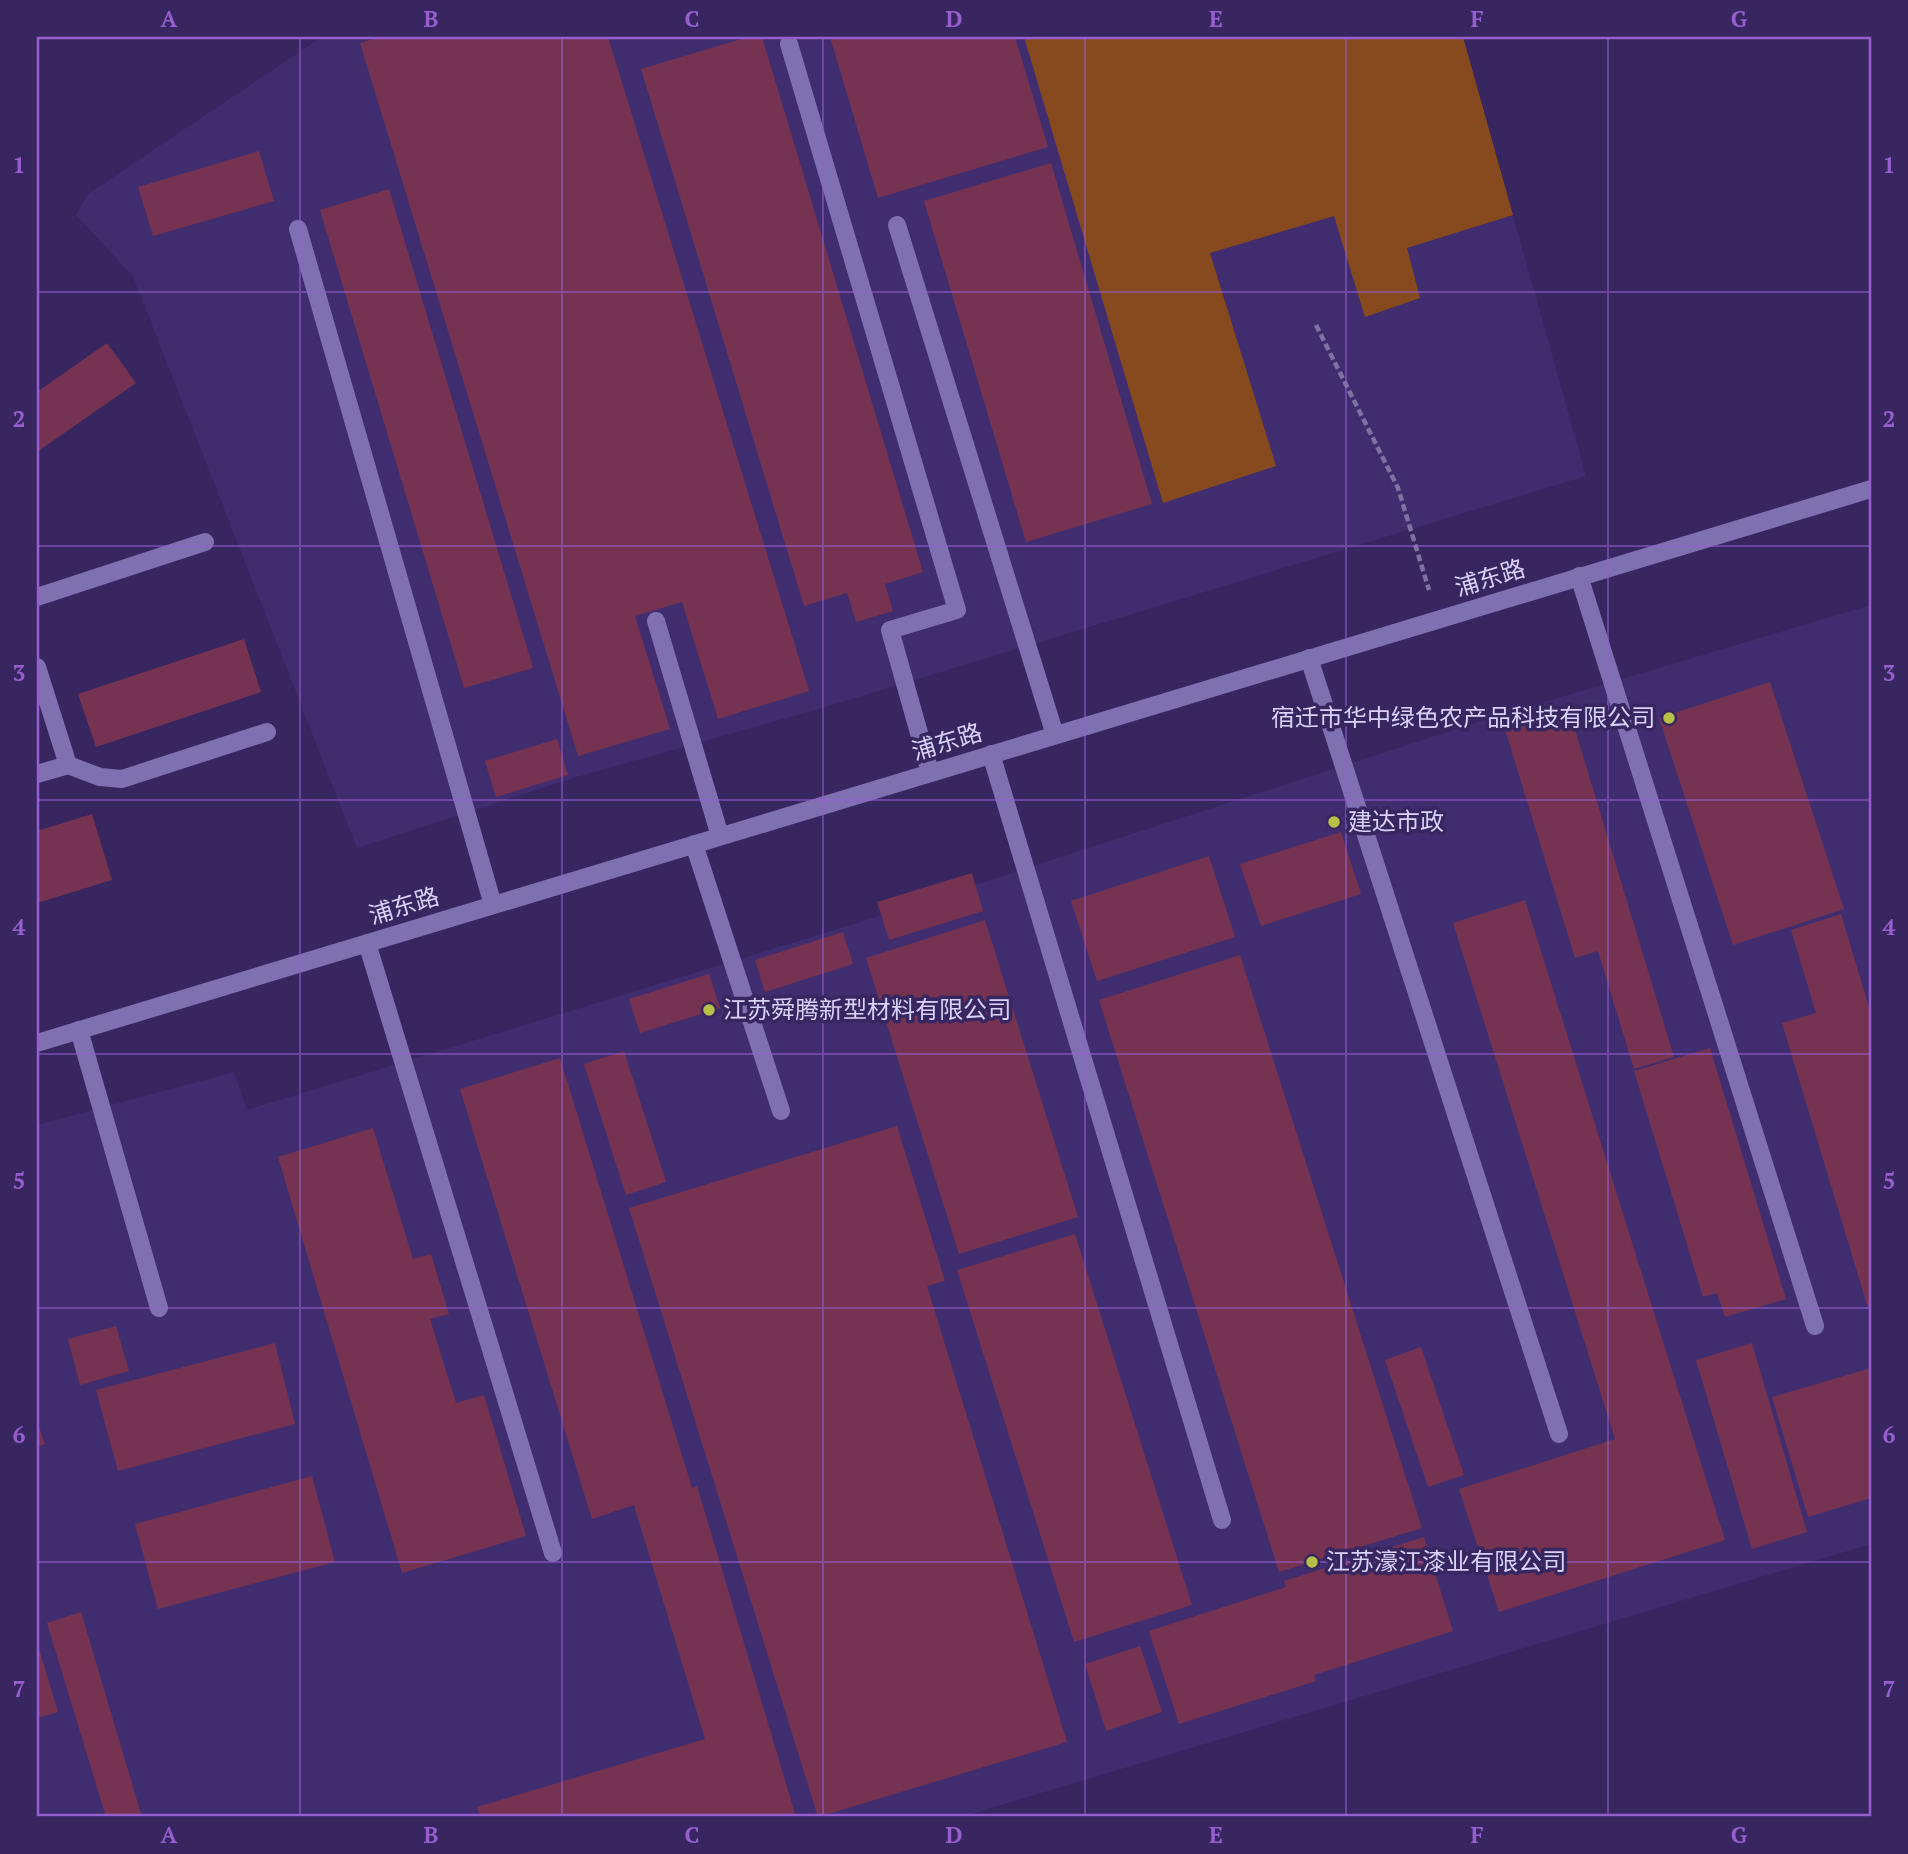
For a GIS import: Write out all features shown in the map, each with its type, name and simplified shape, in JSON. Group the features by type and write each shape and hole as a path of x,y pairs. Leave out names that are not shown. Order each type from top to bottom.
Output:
{"street":[{"path":"789,44 957,610 890,630 930,772"},
{"path":"897,225 1055,735"},
{"path":"298,229 493,905"},
{"name":"浦东路","path":"37,1043 1871,489"},
{"path":"37,597 205,542"},
{"path":"1579,576 1815,1326"},
{"path":"656,621 720,836"},
{"path":"1309,658 1559,1434"},
{"path":"37,667 68,765"},
{"path":"37,774 68,765 100,777 122,779 267,733"},
{"path":"991,754 1222,1520"},
{"path":"694,844 781,1111"},
{"path":"367,943 552,1553"},
{"path":"79,1030 159,1308"}],"path":[{"path":"1317,325 1398,488 1438,619"}],"shaded area":[{"path":"322,37 1463,37 1586,476 819,709 573,778 357,848 133,276 76,215 88,194"},
{"path":"1024,37 1463,37 1513,215 1407,248 1420,298 1365,317 1334,216 1210,253 1276,466 1163,503"},
{"path":"1871,605 1871,1544 961,1817 37,1817 37,1125 234,1072 247,1110 851,925 1497,716"}],"building":[{"path":"379,37 608,37 809,691 718,719 682,602 635,616 670,729 578,756 360,43"},
{"path":"748,37 762,37 923,572 885,584 893,611 856,622 847,593 804,606 641,69"},
{"path":"830,37 1015,37 1048,147 878,198"},
{"path":"259,151 274,201 153,236 138,187"},
{"path":"1051,163 1152,504 1026,542 924,201"},
{"path":"389,189 533,668 464,688 320,210"},
{"path":"107,343 136,383 37,452 37,392"},
{"path":"244,639 261,692 96,747 78,694"},
{"path":"1770,682 1844,909 1733,945 1659,718"},
{"path":"1568,706 1674,1057 1634,1069 1598,951 1575,958 1504,726"},
{"path":"557,739 568,775 496,797 485,761"},
{"path":"92,814 112,880 37,903 37,831"},
{"path":"1341,832 1361,894 1261,926 1240,864"},
{"path":"1209,856 1235,937 1097,981 1071,901"},
{"path":"972,873 983,911 889,940 877,902"},
{"path":"1525,900 1725,1540 1499,1612 1459,1489 1615,1439 1453,923"},
{"path":"1841,914 1871,1014 1871,1307 1868,1308 1782,1023 1816,1013 1791,930"},
{"path":"985,920 1078,1217 959,1254 866,958"},
{"path":"843,932 853,964 765,992 755,960"},
{"path":"1240,955 1422,1528 1279,1572 1099,1000"},
{"path":"709,974 720,1008 640,1033 629,999"},
{"path":"1710,1048 1786,1299 1725,1317 1717,1293 1703,1297 1634,1071"},
{"path":"624,1051 666,1182 626,1195 584,1064"},
{"path":"560,1058 692,1488 697,1486 796,1817 480,1817 477,1807 705,1739 634,1505 592,1519 460,1089"},
{"path":"897,1126 945,1281 927,1286 1067,1742 818,1817 629,1208"},
{"path":"373,1128 413,1259 431,1254 449,1314 430,1319 456,1403 484,1395 526,1536 402,1573 278,1157"},
{"path":"1075,1234 1192,1605 1074,1642 957,1270"},
{"path":"116,1326 129,1371 80,1385 68,1339"},
{"path":"275,1343 295,1424 118,1471 96,1390"},
{"path":"1752,1343 1807,1532 1752,1549 1696,1360"},
{"path":"1421,1347 1464,1475 1428,1487 1385,1360"},
{"path":"1871,1368 1871,1498 1808,1517 1772,1397"},
{"path":"37,1421 45,1444 37,1447"},
{"path":"312,1476 335,1562 158,1609 135,1524"},
{"path":"1424,1537 1453,1631 1314,1675 1316,1681 1179,1724 1149,1631 1286,1587 1284,1581"},
{"path":"81,1612 142,1817 106,1817 47,1623"},
{"path":"37,1642 58,1712 37,1718"},
{"path":"1140,1646 1162,1712 1106,1731 1085,1664"}],"place":[{"name":"宿迁市华中绿色农产品科技有限公司","path":"1669,718"},
{"name":"建达市政","path":"1334,822"},
{"name":"江苏舜腾新型材料有限公司","path":"709,1010"},
{"name":"江苏濠江漆业有限公司","path":"1312,1562"}]}
